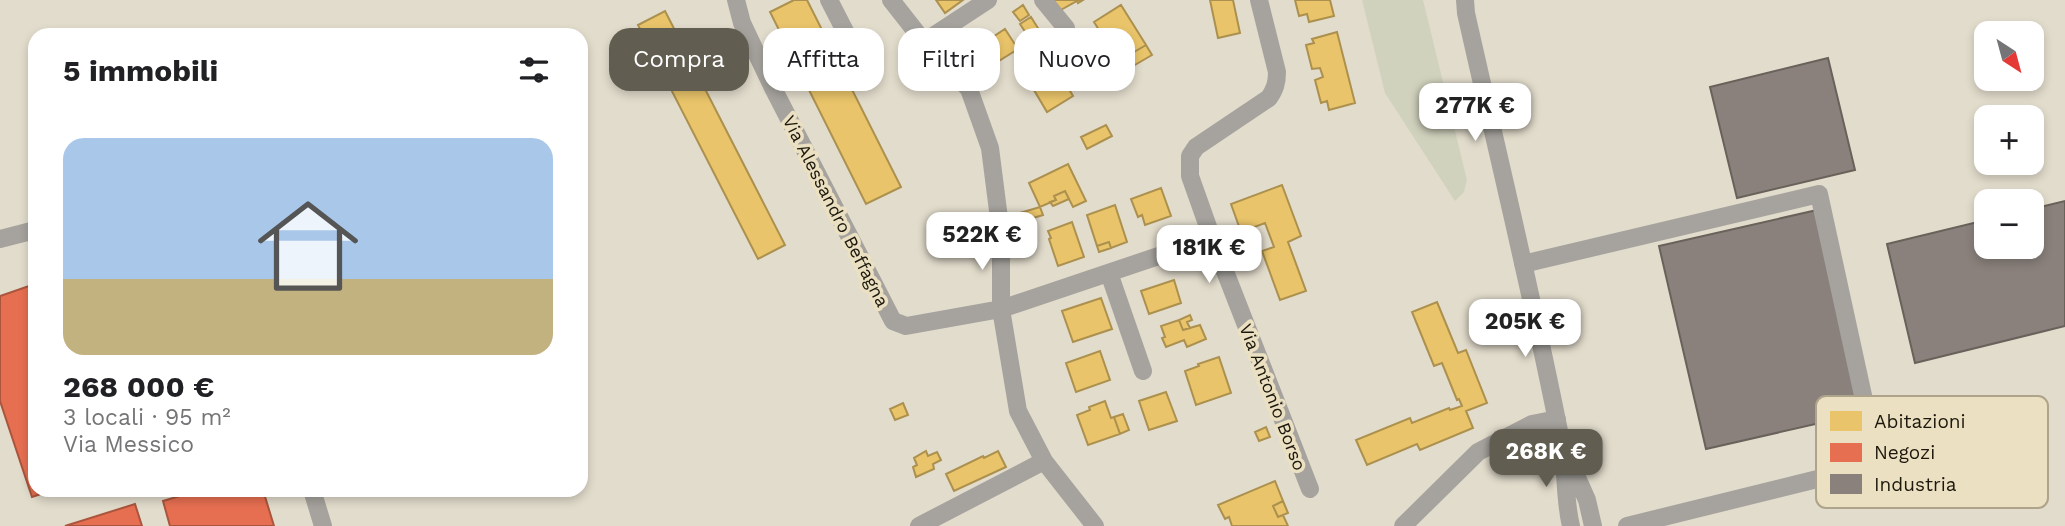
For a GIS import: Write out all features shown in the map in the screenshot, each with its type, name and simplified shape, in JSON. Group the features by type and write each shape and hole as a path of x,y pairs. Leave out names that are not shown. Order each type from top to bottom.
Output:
{"street":[{"name":"Via Alessandro Beffagna","path":"736,0 742,23 774,90 893,321 906,326 1002,309"},
{"path":"830,0 844,28"},
{"path":"891,0 913,28"},
{"path":"945,28 988,0"},
{"path":"1043,0 1066,28"},
{"name":"Via Antonio Borso","path":"1259,0 1277,72 1275,90 1269,98 1196,147 1190,156 1190,176 1310,489"},
{"path":"1464,4 1557,419 1562,445 1566,507 1571,526"},
{"path":"970,91 990,148 1001,234 1002,309 1018,411 1044,460 1095,526"},
{"path":"1523,264 1819,194 1863,396"},
{"path":"0,239 28,232"},
{"path":"1002,309 1212,238"},
{"path":"1109,273 1143,371"},
{"path":"1403,526 1478,452 1532,424 1557,419"},
{"path":"1562,445 1587,500 1593,526"},
{"path":"919,526 1044,460"},
{"path":"1627,526 1816,479"},
{"path":"314,497 323,526"}],"green space":[{"path":"1362,0 1423,0 1467,180 1464,192 1455,201 1385,93"}],"building: Abitazioni":[{"path":"794,0 807,0 821,28 778,28 770,12"},
{"path":"936,0 963,0 945,13"},
{"path":"1053,0 1083,0 1059,11"},
{"path":"1210,0 1233,0 1240,33 1218,38"},
{"path":"1295,0 1330,0 1334,16 1309,22 1307,14 1299,16"},
{"path":"1023,5 1029,15 1020,21 1013,12"},
{"path":"1121,5 1146,45 1135,51 1135,28 1098,28 1094,22"},
{"path":"665,11 674,28 640,28 638,25"},
{"path":"1031,17 1038,28 1023,28 1020,24"},
{"path":"1005,29 1014,43 1014,52 1000,60 1000,32"},
{"path":"1337,32 1355,103 1329,110 1327,101 1321,103 1315,80 1323,77 1320,68 1312,69 1306,45 1314,43 1312,39"},
{"path":"1146,45 1152,55 1135,65 1135,51"},
{"path":"672,91 706,91 785,245 758,259"},
{"path":"810,91 853,91 901,187 866,204"},
{"path":"1035,91 1070,91 1073,96 1047,112"},
{"path":"1106,125 1112,136 1087,149 1081,137"},
{"path":"1068,164 1086,201 1073,207 1065,191 1054,196 1056,200 1040,207 1029,183"},
{"path":"1282,185 1301,236 1288,242 1306,291 1280,300 1262,251 1274,247 1265,223 1241,232 1231,204"},
{"path":"1161,188 1171,216 1145,225 1142,215 1138,217 1131,199"},
{"path":"1065,191 1069,199 1053,206 1050,202 1056,200 1054,196"},
{"path":"1115,205 1127,242 1111,248 1109,242 1097,246 1087,215"},
{"path":"1040,207 1043,215 1023,221 1020,213"},
{"path":"1072,222 1084,257 1058,266 1048,231"},
{"path":"1109,242 1111,248 1099,252 1097,246"},
{"path":"1174,280 1181,303 1149,314 1141,291"},
{"path":"1101,298 1112,329 1073,342 1062,311"},
{"path":"1437,302 1458,353 1466,350 1487,403 1466,411 1473,428 1420,450 1417,444 1367,465 1356,440 1410,418 1412,423 1449,408 1450,410 1462,406 1442,363 1434,366 1412,312"},
{"path":"1190,315 1192,320 1187,322 1190,328 1183,330 1179,320"},
{"path":"1179,320 1183,330 1200,325 1206,339 1187,347 1184,340 1166,347 1161,326"},
{"path":"1100,351 1110,380 1076,392 1066,363"},
{"path":"1219,357 1231,393 1196,405 1185,371"},
{"path":"1166,392 1177,421 1149,430 1139,401"},
{"path":"1105,401 1120,434 1088,445 1077,415"},
{"path":"903,403 908,415 895,420 890,409"},
{"path":"1123,414 1129,430 1120,434 1114,417"},
{"path":"1266,427 1270,437 1259,441 1255,432"},
{"path":"926,451 928,456 937,452 941,460 933,464 934,469 916,477 913,467 917,465 914,458"},
{"path":"998,451 1006,467 954,491 946,474"},
{"path":"1275,481 1283,501 1273,506 1278,517 1283,515 1288,526 1232,526 1229,517 1225,519 1218,505"},
{"path":"1283,501 1288,513 1278,517 1273,506"}],"building: Negozi":[{"path":"28,286 28,485 0,401 0,296"},
{"path":"176,497 265,497 274,526 170,526 163,501"},
{"path":"135,504 142,526 65,526"}],"building: Industria":[{"path":"1828,58 1855,170 1737,198 1710,87"},
{"path":"2065,201 2065,326 1915,363 1887,244 1974,223 1974,259 2044,259 2044,206"},
{"path":"1817,210 1860,396 1816,396 1816,424 1706,449 1659,246"}]}
